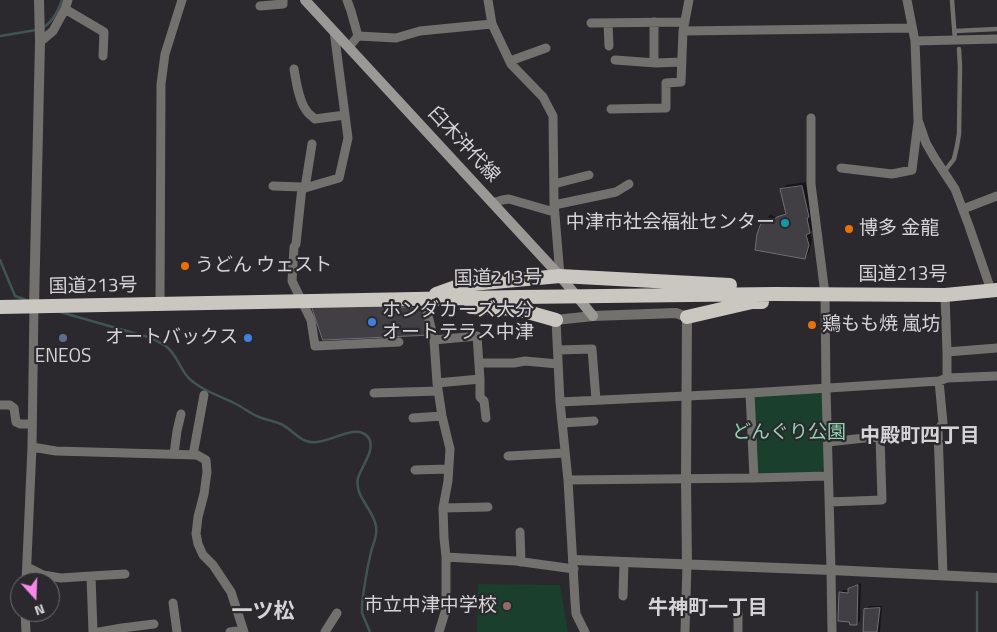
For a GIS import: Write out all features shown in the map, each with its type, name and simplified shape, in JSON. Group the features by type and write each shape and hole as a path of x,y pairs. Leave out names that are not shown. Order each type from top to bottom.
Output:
{"highway":[{"path":"424,299 461,285 560,276 712,285 764,285 775,294"},
{"name":"国道213号","path":"0,307 519,297 775,294 945,295 994,290"},
{"path":"687,317 752,302 796,299 825,294"},
{"path":"424,299 442,306 517,309 556,320"}],"main road":[{"name":"臼木沖代線","path":"305,0 560,276 593,316"}],"street":[{"path":"27,572 32,447 40,42 39,0"},
{"path":"160,304 161,84 166,54 182,0"},
{"path":"260,6 283,4 283,0"},
{"path":"347,0 358,36"},
{"path":"488,0 492,24 510,61 543,97 553,116 554,208 560,276"},
{"path":"611,109 666,108 666,82 681,82 684,26 689,0"},
{"path":"841,168 892,174 912,170 918,120 915,41 907,0"},
{"path":"40,42 53,31 66,5 104,32 103,56"},
{"path":"654,22 654,63"},
{"path":"591,23 654,22 684,26 912,28"},
{"path":"608,23 609,46"},
{"path":"358,36 396,38 420,31 492,24"},
{"path":"273,186 303,187 339,178 348,138 334,31"},
{"path":"349,47 358,36"},
{"path":"915,41 955,36 997,39"},
{"path":"510,61 546,48"},
{"path":"615,60 654,63 682,62"},
{"path":"294,69 302,103 315,119 345,115"},
{"path":"811,118 811,184 825,294 832,632"},
{"path":"918,120 926,143 955,189 994,290"},
{"path":"312,144 294,247 292,281 311,320 316,346 399,342"},
{"path":"554,184 589,175"},
{"path":"492,203 509,199 554,208 616,192 629,184"},
{"path":"963,209 997,196"},
{"path":"943,575 938,430 943,423 943,379 947,352 945,295"},
{"path":"424,299 434,340 442,416 450,449 443,508 446,557 446,609 439,632"},
{"path":"585,632 576,614 568,480 560,402 556,320 593,316 676,313 687,317 687,564 685,632"},
{"path":"434,340 477,336 480,397 484,400 486,418"},
{"path":"947,352 997,348"},
{"path":"558,350 592,349 596,400"},
{"path":"479,363 514,363 525,361 558,364"},
{"path":"560,402 826,388 997,376"},
{"path":"374,393 438,387 480,379"},
{"path":"750,392 754,478"},
{"path":"193,455 204,395"},
{"path":"0,405 10,405 14,408 16,422 32,424"},
{"path":"174,454 182,414"},
{"path":"413,418 442,416"},
{"path":"562,423 594,421"},
{"path":"828,442 938,430"},
{"path":"829,502 882,500 880,437"},
{"path":"32,447 56,451 197,455 206,460 207,472 196,534 203,555 213,565 231,592 244,631 230,632"},
{"path":"508,456 565,453"},
{"path":"415,470 448,469"},
{"path":"568,480 828,476"},
{"path":"443,508 488,508"},
{"path":"520,532 521,562"},
{"path":"446,557 573,565 624,562 997,578"},
{"path":"623,596 624,562"},
{"path":"27,567 43,575 61,578 125,574"},
{"path":"91,576 93,632"},
{"path":"173,603 177,632"},
{"path":"326,632 337,613"},
{"path":"738,613 738,632"},
{"path":"99,632 154,624"}],"lane":[{"path":"952,0 955,36 997,29"},
{"path":"944,172 954,159 957,146 959,126 959,50"}],"green space":[{"name":"どんぐり公園","path":"818,391 823,396 824,467 819,473 760,474 755,468 754,398 759,394"},
{"name":"市立中津中学校","path":"478,584 560,585 568,632 477,632"}],"building":[{"name":"中津市社会福祉センター","path":"802,186 809,217 807,218 810,233 806,235 809,245 805,259 755,250 757,234 761,223 766,218 771,222 777,217 786,214 780,189"},
{"name":"ホンダカーズ大分 オートテラス中津","path":"311,304 423,308 431,335 323,340"},
{"path":"858,585 857,625 838,621 839,592 848,593 848,589"},
{"path":"880,608 877,632 863,632 864,609"}],"waterway":[{"path":"42,28 49,23 62,0"},
{"path":"0,36 36,30"},
{"path":"0,260 15,296 29,301"},
{"path":"60,312 148,337 159,342 171,351 192,381 256,416 281,424 306,441 321,441 355,432 361,432 367,436 371,446 358,478 358,485 361,497 374,520 376,529 362,604 362,613 370,632"},
{"path":"977,592 977,632"}],"place":[{"name":"中津市社会福祉センター","path":"785,223"},
{"name":"博多 金龍","path":"849,229"},
{"name":"うどん ウェスト","path":"185,266"},
{"name":"ホンダカーズ大分 オートテラス中津","path":"372,322"},
{"name":"鶏もも焼 嵐坊","path":"812,325"},
{"name":"ENEOS","path":"63,338"},
{"name":"オートバックス","path":"248,338"},
{"name":"市立中津中学校","path":"507,606"}],"district":[{"name":"中殿町四丁目","path":"920,437"},
{"name":"牛神町一丁目","path":"708,609"},
{"name":"一ツ松","path":"263,613"}]}
